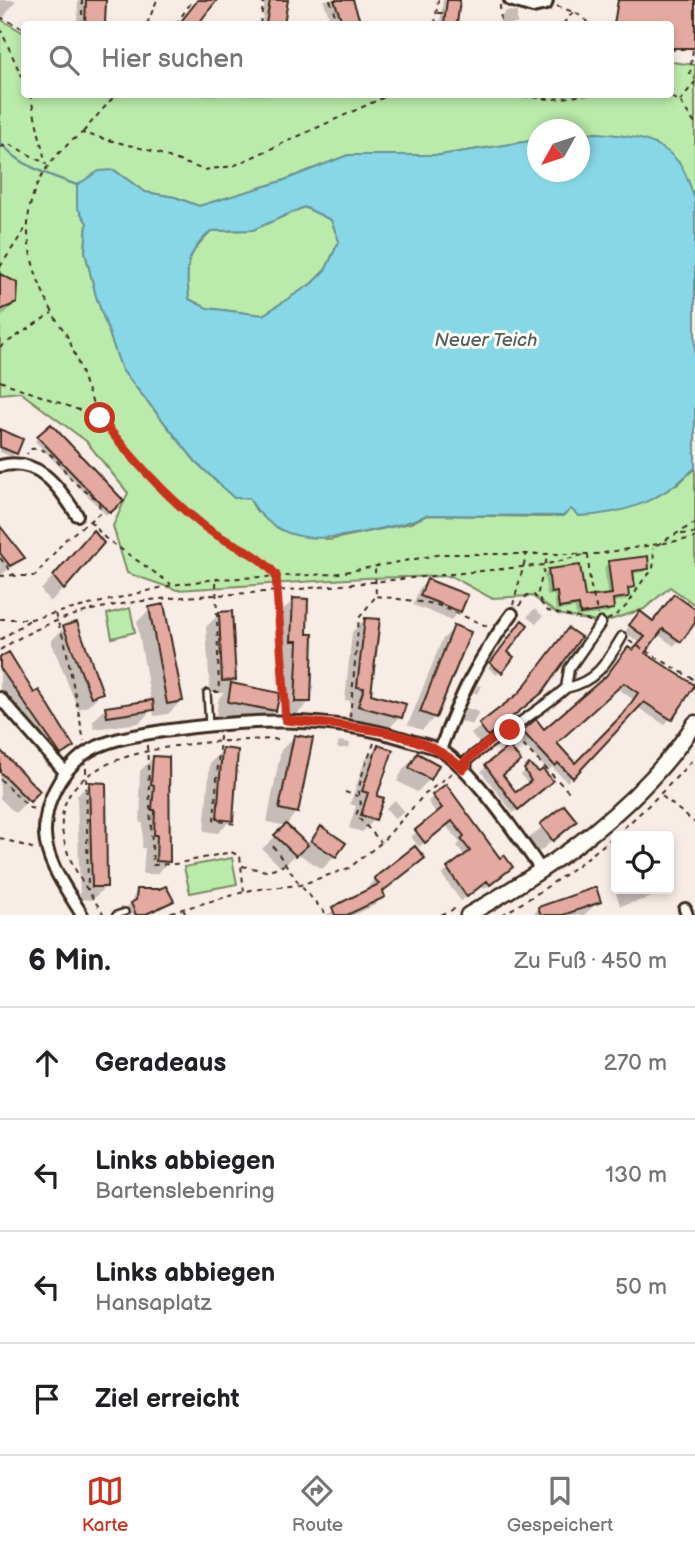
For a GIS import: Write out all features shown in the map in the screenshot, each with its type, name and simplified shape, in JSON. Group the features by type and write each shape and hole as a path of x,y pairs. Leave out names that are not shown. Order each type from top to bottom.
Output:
{"street":[{"path":"510,0 533,7 546,2"},
{"path":"0,466 19,461 37,468 77,515"},
{"path":"440,750 458,702 482,655 512,614"},
{"path":"566,688 569,669 601,623"},
{"path":"463,769 467,765 465,762 491,740 510,730 566,688 584,684 605,666 622,637"},
{"path":"0,698 65,772"},
{"path":"82,915 58,874 47,847 48,812 55,788 65,772 85,754 131,736 209,725 286,720 380,732 440,750 463,769 542,871"},
{"path":"464,911 542,871 642,789 693,730"}],"lane":[{"path":"207,693 209,725"},
{"path":"116,915 125,912"}],"path":[{"path":"82,0 83,21"},
{"path":"148,21 156,0"},
{"path":"179,21 196,0"},
{"path":"260,21 264,0"},
{"path":"331,0 336,21"},
{"path":"436,21 438,0"},
{"path":"500,0 501,21"},
{"path":"546,2 573,12 586,21"},
{"path":"566,21 573,12"},
{"path":"437,13 446,13"},
{"path":"0,17 21,28"},
{"path":"0,28 21,75"},
{"path":"674,50 694,49 690,73 695,80 680,101"},
{"path":"31,98 46,164"},
{"path":"113,98 82,133 61,148 46,164 35,188 26,236 38,282 52,313 67,336 100,418 135,463 167,496 208,529 254,553 276,575 286,720"},
{"path":"82,133 204,170 233,166 382,98"},
{"path":"539,98 560,98"},
{"path":"673,98 680,101 695,124"},
{"path":"0,147 11,145 46,164"},
{"path":"0,267 28,225"},
{"path":"0,346 52,313"},
{"path":"0,381 100,418"},
{"path":"77,515 90,520 105,538 172,585"},
{"path":"653,547 680,534 695,523"},
{"path":"680,534 695,533"},
{"path":"0,650 28,631 57,620 133,600 277,591 377,579 544,565 587,554 653,547 695,538"},
{"path":"615,616 623,611 643,582 651,576 655,567 653,547"},
{"path":"512,614 515,590 525,567 527,552"},
{"path":"541,604 538,592 549,552"},
{"path":"0,619 31,619 172,585 216,579 334,574 442,554 587,554"},
{"path":"512,614 527,595 534,596 541,604 558,614 601,623 590,583 587,554"},
{"path":"0,558 15,576"},
{"path":"348,727 359,618 376,596 375,568"},
{"path":"0,576 35,576 41,573"},
{"path":"207,693 219,692 216,579"},
{"path":"376,596 435,604 499,632"},
{"path":"55,613 65,643 85,754 88,891"},
{"path":"0,640 31,619"},
{"path":"622,637 695,680"},
{"path":"222,724 214,820 235,824"},
{"path":"510,730 569,792"},
{"path":"147,734 153,865 175,864 231,852 240,856 244,892"},
{"path":"104,915 88,891 65,845 62,826 65,805 74,786 86,774 101,765 148,753 220,743 279,739"},
{"path":"376,739 358,796 361,803 356,815 382,843"},
{"path":"502,915 552,885 618,834 661,795 695,757"},
{"path":"161,915 244,892 300,885 349,868 382,843 424,795 454,771 459,773 463,769"},
{"path":"0,779 30,808 48,812"},
{"path":"345,792 358,796"},
{"path":"661,795 695,823"},
{"path":"0,838 34,849 47,847"},
{"path":"273,846 300,885 327,915"},
{"path":"241,866 267,871 285,865"},
{"path":"183,908 186,915"},
{"path":"510,910 511,915"},
{"path":"441,915 464,911"}],"green space":[{"path":"0,19 21,31 21,98 674,98 674,62 695,65 695,199 679,162 598,133 590,133 590,119 527,119 527,142 440,155 348,155 282,181 199,206 175,197 145,192 114,170 77,185 77,206 87,223 85,252 96,296 122,370 196,462 234,498 249,498 257,512 329,540 411,523 427,515 551,517 571,508 677,485 695,468 695,605 670,587 644,609 601,623 558,614 532,596 491,598 451,576 364,578 177,590 127,573 113,526 128,493 86,441 20,392 0,394"},
{"path":"304,207 331,220 339,241 326,269 311,284 263,315 206,308 189,299 189,262 196,247 211,231 253,230"},
{"path":"130,608 135,632 112,638 107,614"},
{"path":"232,858 237,884 190,893 184,867"}],"water":[{"name":"Neuer Teich","path":"590,133 598,133 653,143 663,148 682,167 695,199 695,468 669,489 642,504 596,515 579,516 571,509 563,516 427,515 401,524 339,537 304,537 288,533 260,514 249,498 234,498 196,462 122,370 96,296 85,252 87,223 77,207 77,185 99,171 114,170 145,192 175,197 199,206 282,181 348,155 440,155 527,142 527,182 590,182","holes":["304,207 331,220 339,241 326,269 311,284 263,315 207,308 189,299 189,261 196,247 211,231 253,230"]}],"building":[{"path":"86,0 106,0 105,21 85,21"},
{"path":"198,0 217,0 200,21 181,21"},
{"path":"270,0 288,0 284,21 266,21"},
{"path":"334,0 353,0 360,21 342,21"},
{"path":"447,0 460,0 457,21 444,21"},
{"path":"618,0 695,0 695,48 674,48 674,21 614,21"},
{"path":"0,274 18,283 17,303 0,310"},
{"path":"51,424 124,501 110,513 37,436"},
{"path":"0,429 23,439 17,454 0,447"},
{"path":"0,526 25,558 10,566 0,553"},
{"path":"93,530 104,543 64,590 53,576"},
{"path":"648,556 649,569 633,571 635,587 628,588 629,597 613,599 614,609 580,614 579,605 559,608 557,592 551,593 548,569 580,565 585,597 612,594 608,561"},
{"path":"427,579 468,595 461,612 420,596"},
{"path":"674,594 695,609 695,623 681,642 663,629 645,653 695,685 672,720 644,702 573,778 558,763 555,766 522,731 536,719 544,729 606,676 628,647 633,650 645,637 629,625 640,611 653,621","holes":["624,683 638,693 624,713 575,763 557,743"]},
{"path":"293,598 308,599 307,634 313,634 311,702 295,702 298,641 291,641"},
{"path":"164,604 183,701 167,704 149,607"},
{"path":"232,611 236,680 222,681 219,612"},
{"path":"365,618 380,619 371,694 406,704 402,718 358,706 364,688 357,687"},
{"path":"522,620 528,625 508,652 514,657 502,673 490,663"},
{"path":"77,622 103,693 91,697 63,626"},
{"path":"454,625 471,632 436,718 420,712"},
{"path":"568,628 581,637 542,693 488,736 479,724 519,693"},
{"path":"9,652 34,693 39,690 74,747 61,755 0,668 0,657"},
{"path":"231,683 280,693 276,711 228,702"},
{"path":"153,700 154,710 107,717 105,707"},
{"path":"294,735 313,738 298,813 279,809"},
{"path":"378,745 393,750 377,796 384,798 376,820 361,815 368,793 362,791"},
{"path":"509,746 521,761 503,775 516,792 531,781 524,769 529,764 539,772 543,769 553,781 518,810 485,765"},
{"path":"222,748 238,750 233,821 217,819"},
{"path":"0,750 40,791 30,802 0,772"},
{"path":"417,753 439,765 431,780 409,768"},
{"path":"153,756 169,757 170,862 156,861 157,835 154,835 155,810 152,810 154,785 151,784"},
{"path":"89,782 106,783 107,887 92,887"},
{"path":"446,784 500,858 504,855 513,867 490,885 487,881 467,897 447,868 470,851 461,839 464,836 452,821 425,843 415,830 442,808 432,795"},
{"path":"564,805 577,821 553,841 540,824"},
{"path":"286,824 308,845 296,856 274,835"},
{"path":"321,826 346,843 336,857 311,841"},
{"path":"415,846 425,858 383,891 385,897 347,915 335,915 332,907 379,884 374,878"},
{"path":"166,886 174,901 144,915 136,915 131,903 136,900 137,889 159,889"},
{"path":"596,887 601,902 563,915 541,915 538,907"}],"waterway":[{"path":"0,142 25,164 77,185"}],"route":[{"path":"100,418 135,463 167,496 208,529 264,560 276,575 286,720 380,732 440,750 463,769 467,765 465,762 491,740 510,730"}]}
